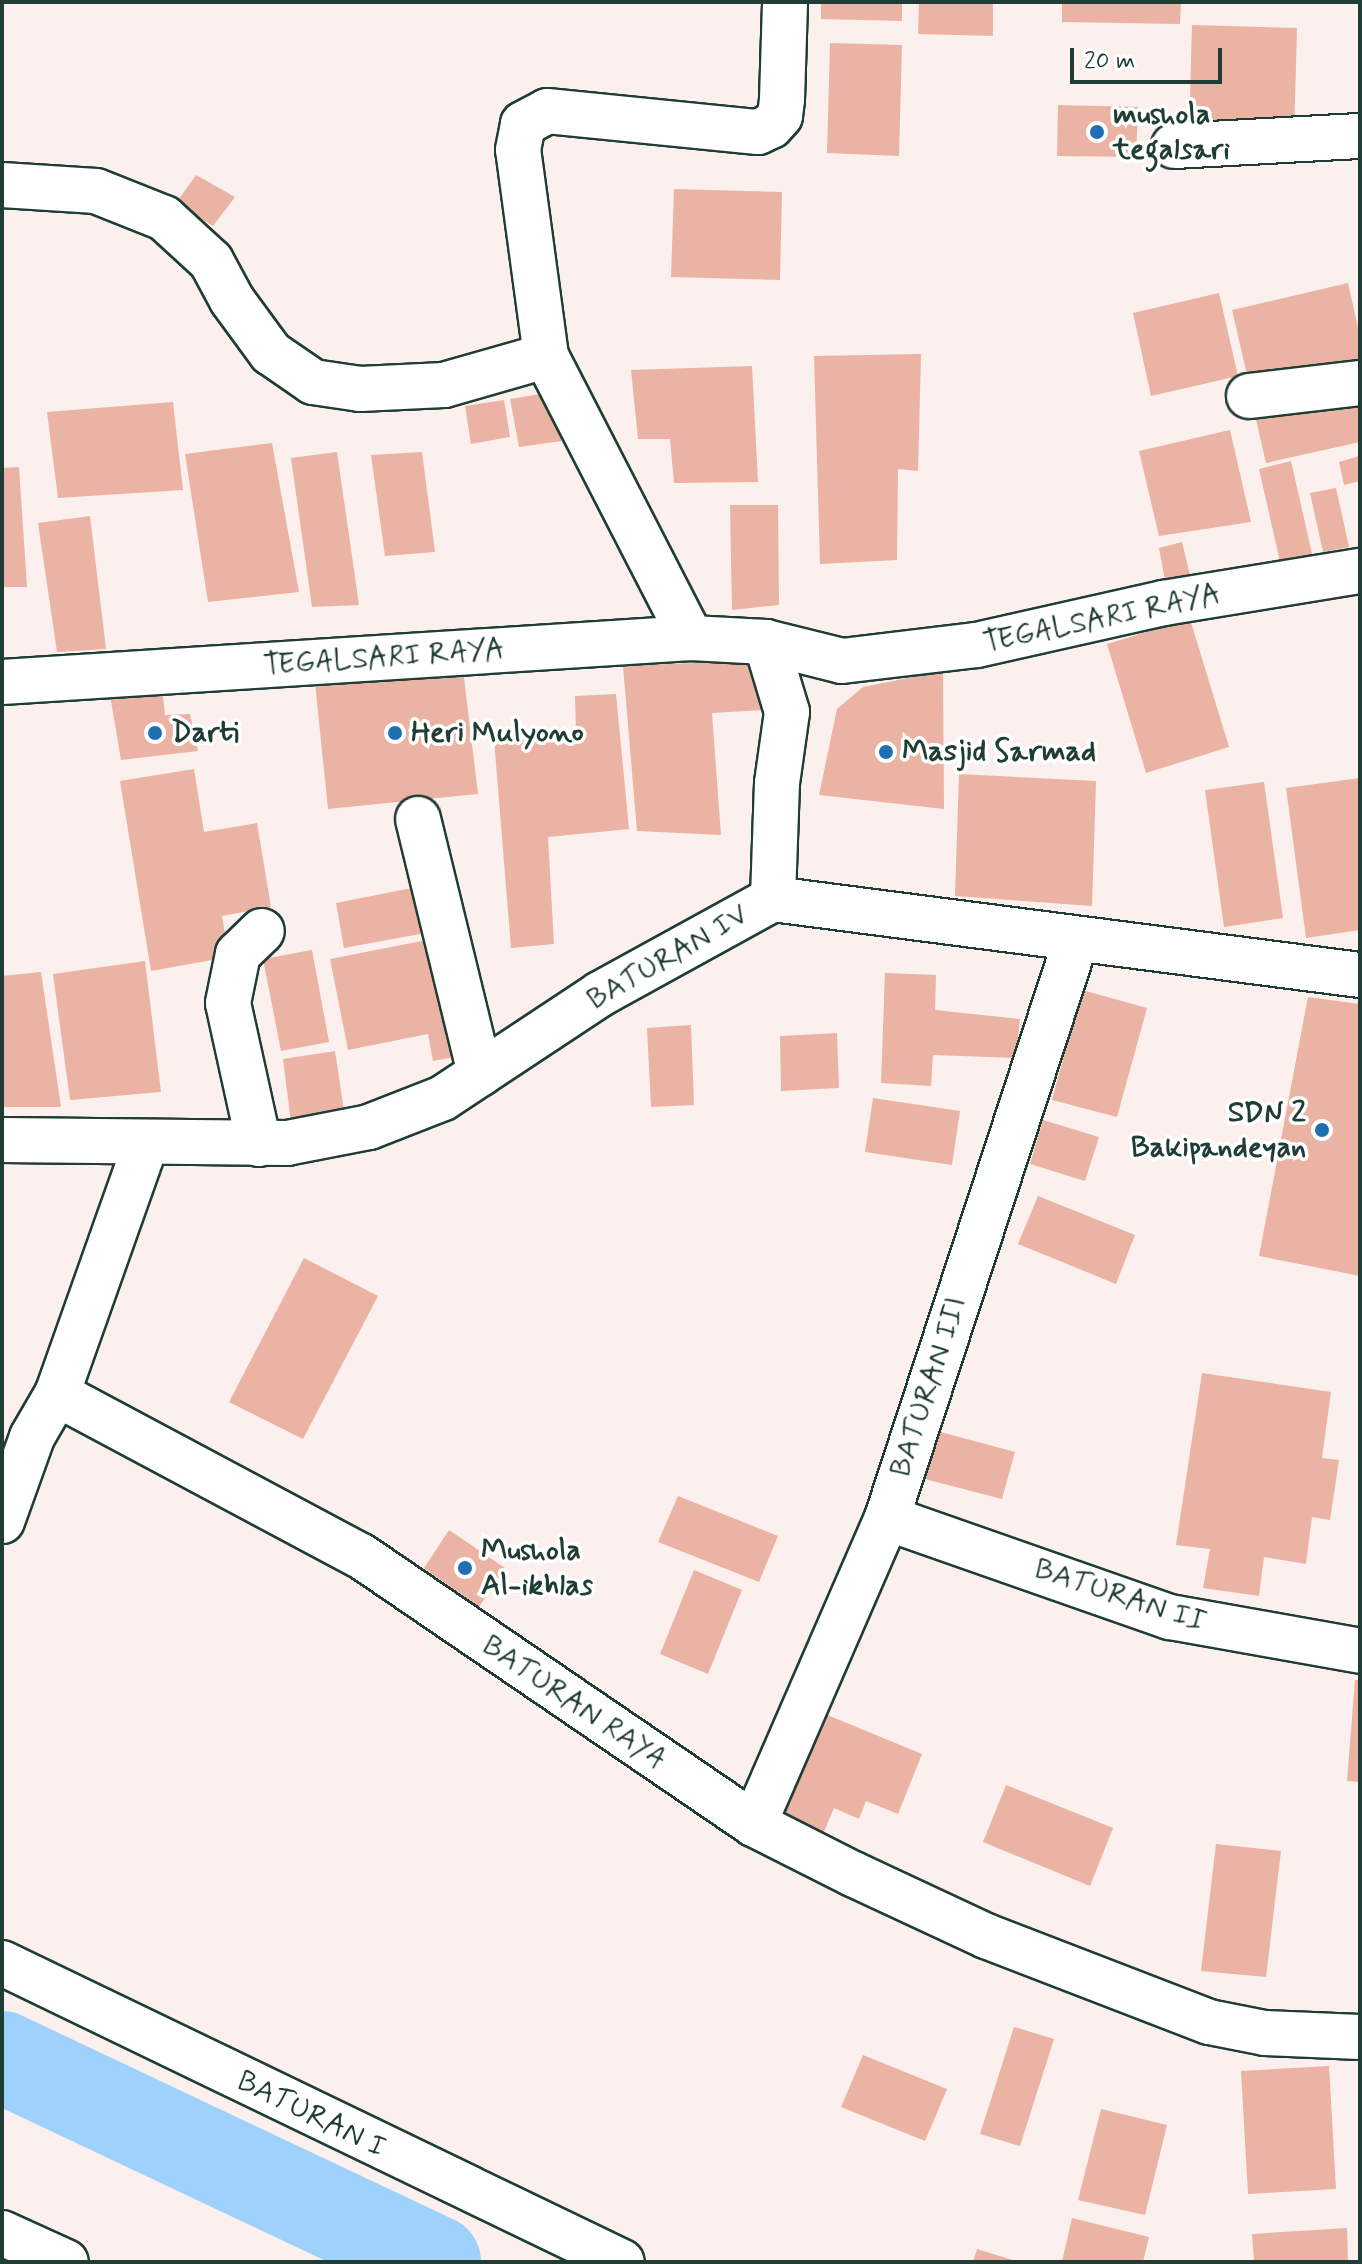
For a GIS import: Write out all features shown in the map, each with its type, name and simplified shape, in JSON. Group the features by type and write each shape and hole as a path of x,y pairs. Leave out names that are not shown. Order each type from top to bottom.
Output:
{"street":[{"path":"691,638 546,356 518,150 523,124 547,111 758,132 771,126 780,116 782,99 785,2"},
{"path":"1174,146 1360,136"},
{"path":"2,185 96,191 164,218 211,261 232,300 271,353 313,382 360,389 444,385 546,356"},
{"path":"1249,396 1360,383"},
{"name":"TEGALSARI RAYA","path":"2,682 691,638 766,642 842,661 977,645 1164,603 1360,571"},
{"path":"766,642 787,712 777,783 773,899"},
{"path":"787,712 842,661"},
{"path":"418,819 480,1074"},
{"name":"BATURAN IV","path":"2,1140 145,1146 259,1144 369,1127 443,1098 600,994 773,899 1360,975"},
{"path":"259,1144 228,1003 229,978 238,954 262,931"},
{"name":"BATURAN III","path":"754,1824 887,1518 1076,940"},
{"path":"2,1521 17,1437 57,1394 145,1146"},
{"name":"BATURAN RAYA","path":"57,1394 361,1556 754,1824 986,1936 1148,2001 1209,2022 1265,2033 1360,2037"},
{"name":"BATURAN II","path":"887,1518 1170,1617 1360,1651"},
{"name":"BATURAN I","path":"2,1963 622,2262"},
{"path":"2,2233 66,2262"}],"building":[{"path":"821,2 902,2 902,21 821,19"},
{"path":"919,2 993,2 993,36 918,34"},
{"path":"1062,2 1181,2 1180,24 1062,22"},
{"path":"1192,25 1297,28 1294,139 1189,136"},
{"path":"830,43 902,45 899,156 827,153"},
{"name":"mushola tegalsari","path":"1058,105 1138,107 1136,157 1057,156"},
{"path":"196,175 235,197 213,226 176,203"},
{"path":"674,189 782,192 780,280 671,277"},
{"path":"1348,283 1360,337 1360,367 1251,392 1232,310"},
{"path":"1219,293 1238,376 1151,396 1133,313"},
{"path":"921,354 918,471 898,469 897,560 820,564 814,356"},
{"path":"752,366 758,482 674,483 670,439 638,439 631,370"},
{"path":"1360,387 1360,442 1266,463 1254,411"},
{"path":"559,391 562,441 519,447 510,399"},
{"path":"504,400 510,437 471,444 465,406"},
{"path":"173,402 183,490 58,498 47,412"},
{"path":"1230,430 1251,522 1159,536 1139,451"},
{"path":"272,443 299,592 208,602 185,454"},
{"path":"337,452 359,605 312,607 291,458"},
{"path":"422,452 435,552 385,556 371,455"},
{"path":"1359,456 1360,481 1344,485 1339,462"},
{"path":"1291,461 1313,558 1281,566 1259,469"},
{"path":"19,467 27,587 2,587 2,468"},
{"path":"1336,488 1349,547 1323,552 1310,493"},
{"path":"730,505 778,505 779,605 732,610"},
{"path":"90,516 106,649 57,652 38,523"},
{"path":"1182,542 1191,580 1166,586 1159,548"},
{"path":"1190,619 1229,747 1146,773 1107,644"},
{"path":"762,660 765,710 712,713 721,835 637,831 623,666"},
{"name":"Heri Mulyono","path":"463,669 478,794 328,809 314,673"},
{"name":"Masjid Sarmad","path":"943,671 944,809 819,795 837,709 863,687"},
{"name":"Darti","path":"161,678 165,715 190,714 198,751 121,760 108,683"},
{"path":"616,694 629,829 548,837 554,944 511,948 494,739 576,732 575,696"},
{"path":"194,769 204,832 257,823 271,907 222,916 229,957 151,971 120,781"},
{"path":"959,774 1096,781 1092,906 955,896"},
{"path":"1360,778 1360,930 1306,938 1286,788"},
{"path":"1264,782 1283,918 1224,927 1205,790"},
{"path":"422,886 431,932 344,948 336,903"},
{"path":"437,938 461,1056 433,1061 428,1034 348,1050 330,959"},
{"path":"312,950 329,1042 281,1051 263,959"},
{"path":"145,961 161,1092 70,1100 53,974"},
{"path":"41,972 61,1107 2,1107 2,976"},
{"path":"885,973 936,975 935,1010 1020,1019 1016,1058 933,1055 931,1086 881,1083"},
{"path":"1082,990 1147,1008 1117,1117 1052,1100"},
{"name":"SDN 2 Bakipandeyan","path":"1308,997 1360,1004 1360,1276 1259,1256"},
{"path":"691,1025 694,1105 651,1107 647,1028"},
{"path":"837,1033 839,1088 781,1091 780,1036"},
{"path":"335,1051 346,1124 292,1131 283,1059"},
{"path":"873,1098 960,1111 952,1165 865,1152"},
{"path":"1043,1120 1099,1137 1085,1181 1030,1164"},
{"path":"1038,1196 1135,1235 1116,1284 1018,1244"},
{"path":"304,1258 378,1296 303,1439 229,1402"},
{"path":"1202,1373 1331,1392 1322,1458 1339,1460 1330,1520 1312,1517 1306,1564 1264,1557 1259,1596 1203,1588 1210,1549 1176,1545"},
{"path":"937,1431 1015,1452 1002,1499 925,1479"},
{"path":"678,1496 778,1536 759,1582 658,1542"},
{"name":"Mushola Al-ikhlas","path":"449,1530 505,1568 479,1607 424,1568"},
{"path":"694,1570 742,1590 708,1674 660,1654"},
{"path":"1355,1680 1360,1680 1360,1782 1347,1781"},
{"path":"820,1712 922,1754 898,1814 866,1801 859,1819 834,1808 820,1841 774,1822"},
{"path":"1006,1785 1113,1828 1090,1886 983,1842"},
{"path":"1216,1844 1281,1851 1266,1977 1201,1971"},
{"path":"1014,2027 1054,2039 1020,2146 980,2134"},
{"path":"863,2055 947,2089 925,2141 841,2107"},
{"path":"1329,2066 1336,2189 1248,2194 1241,2071"},
{"path":"1101,2109 1167,2125 1145,2215 1078,2200"},
{"path":"1072,2218 1149,2237 1143,2262 1062,2262"},
{"path":"1347,2228 1348,2262 1254,2262 1252,2234"},
{"path":"977,2249 1016,2261 1016,2262 973,2262"}],"waterway":[{"path":"2,2057 435,2262"}],"place":[{"name":"mushola tegalsari","path":"1097,132"},
{"name":"Darti","path":"155,733"},
{"name":"Heri Mulyono","path":"395,733"},
{"name":"Masjid Sarmad","path":"886,752"},
{"name":"SDN 2 Bakipandeyan","path":"1322,1130"},
{"name":"Mushola Al-ikhlas","path":"465,1568"}]}
